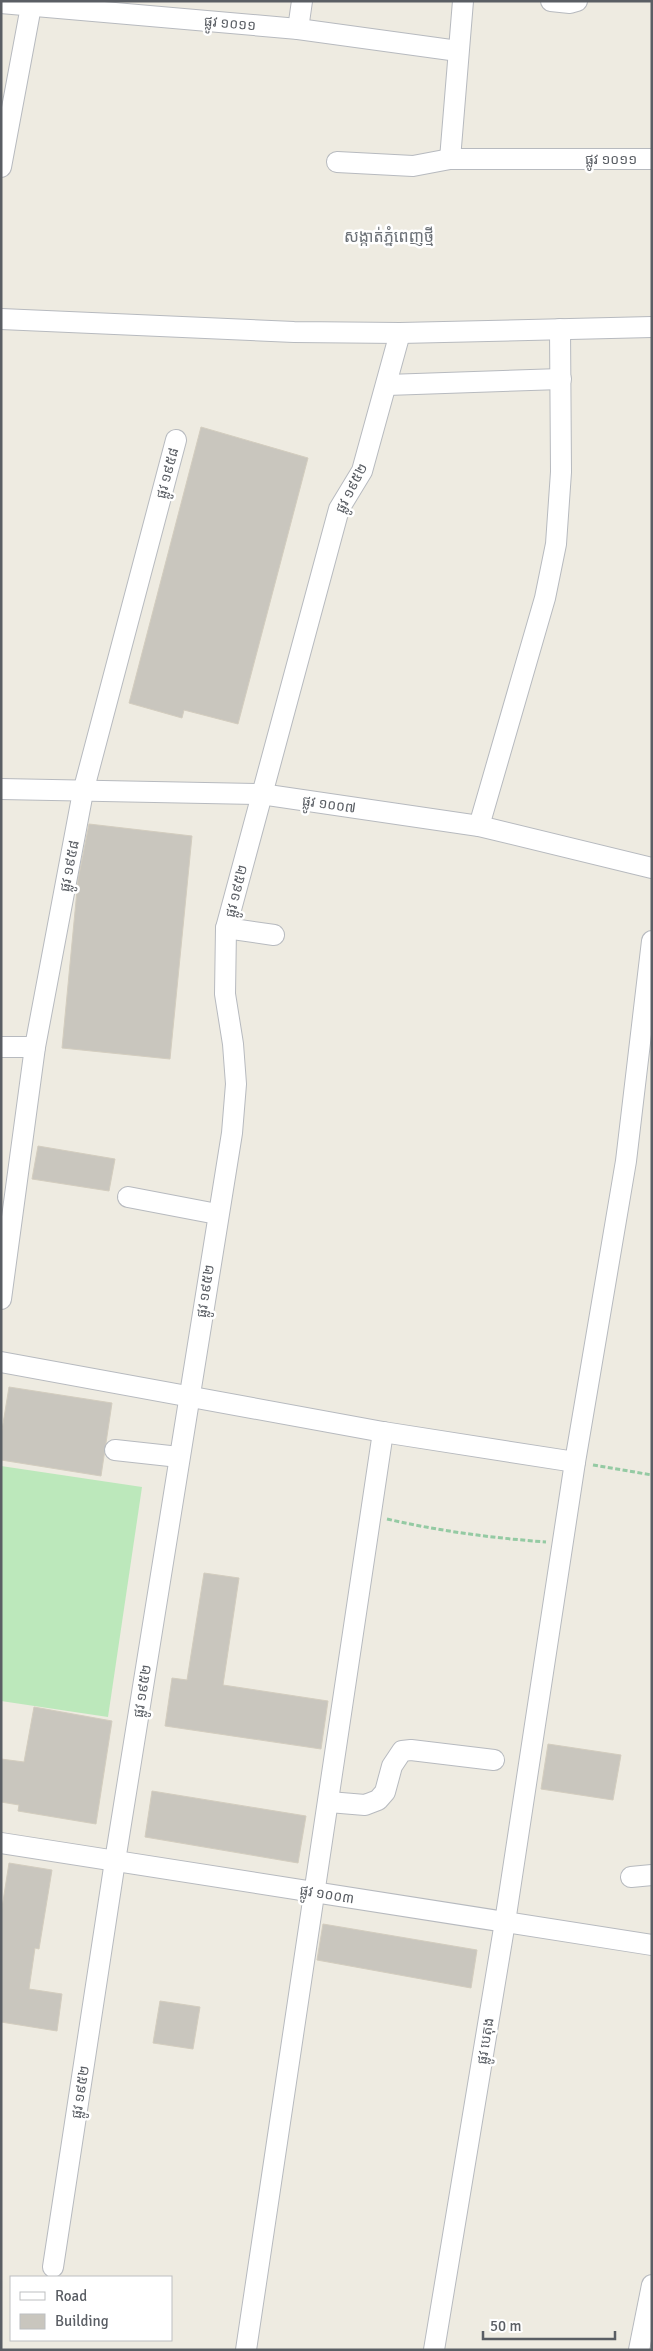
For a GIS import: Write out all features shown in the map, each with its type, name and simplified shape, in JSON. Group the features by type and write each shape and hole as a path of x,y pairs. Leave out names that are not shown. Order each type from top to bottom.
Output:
{"street":[{"path":"298,29 302,1"},
{"path":"450,159 463,1"},
{"path":"551,1 570,3 577,1"},
{"name":"ផ្លូវ ១០១១","path":"1,3 31,4 298,29 458,51"},
{"path":"1,167 31,4"},
{"name":"ផ្លូវ ១០១១","path":"337,162 413,166 450,159 652,159"},
{"path":"1,319 294,332 400,333 652,327"},
{"path":"479,826 545,598 556,544 561,472 560,329"},
{"name":"ផ្លូវ ១៩៥២","path":"53,2268 188,1397 217,1214 232,1134 236,1084 233,1044 225,994 226,928 260,794 338,508 362,471 400,333"},
{"path":"387,385 561,379"},
{"name":"ផ្លូវ ១៩៥៨","path":"1,1300 5,1236 35,1047 82,792 176,440"},
{"name":"ផ្លូវ ១០០៧","path":"1,789 260,794 479,826 652,868"},
{"path":"226,928 274,935"},
{"name":"ផ្លូវ បេតុង","path":"434,2350 505,1922 575,1462 626,1161 652,941"},
{"path":"1,1047 35,1047"},
{"path":"128,1197 217,1214"},
{"path":"1,1362 383,1432 575,1462"},
{"path":"246,2350 329,1802 369,1515 383,1432"},
{"path":"114,1450 179,1457"},
{"path":"329,1802 365,1805 378,1800 385,1792 392,1766 402,1751 411,1750 494,1760"},
{"name":"ផ្លូវ ១០០៣","path":"1,1843 652,1945"},
{"path":"631,1878 652,1875"},
{"path":"639,2350 652,2285"}],"path":[{"path":"575,1462 652,1475"},
{"path":"369,1515 430,1529 508,1540 562,1543"}],"green space":[{"path":"1,1466 142,1487 108,1717 1,1701"}],"building":[{"path":"201,427 308,458 238,724 184,710 182,718 129,703"},
{"path":"89,824 192,836 170,1059 62,1048 78,880"},
{"path":"38,1146 115,1159 109,1191 32,1179"},
{"path":"9,1387 112,1403 101,1476 1,1460 1,1436"},
{"path":"204,1573 239,1578 223,1685 328,1701 321,1749 165,1726 172,1678 187,1680"},
{"path":"34,1707 112,1721 96,1824 18,1811 19,1805 1,1802 1,1759 24,1762"},
{"path":"548,1744 621,1755 613,1800 541,1789"},
{"path":"152,1791 306,1816 298,1863 145,1837"},
{"path":"9,1863 52,1870 39,1949 35,1948 29,1989 62,1994 57,2031 1,2022 1,1914"},
{"path":"323,1924 477,1950 471,1988 317,1960"},
{"path":"160,2001 200,2007 193,2049 153,2043"}],"district":[{"name":"សង្កាត់ភ្នំពេញថ្មី","path":"389,236"}]}
